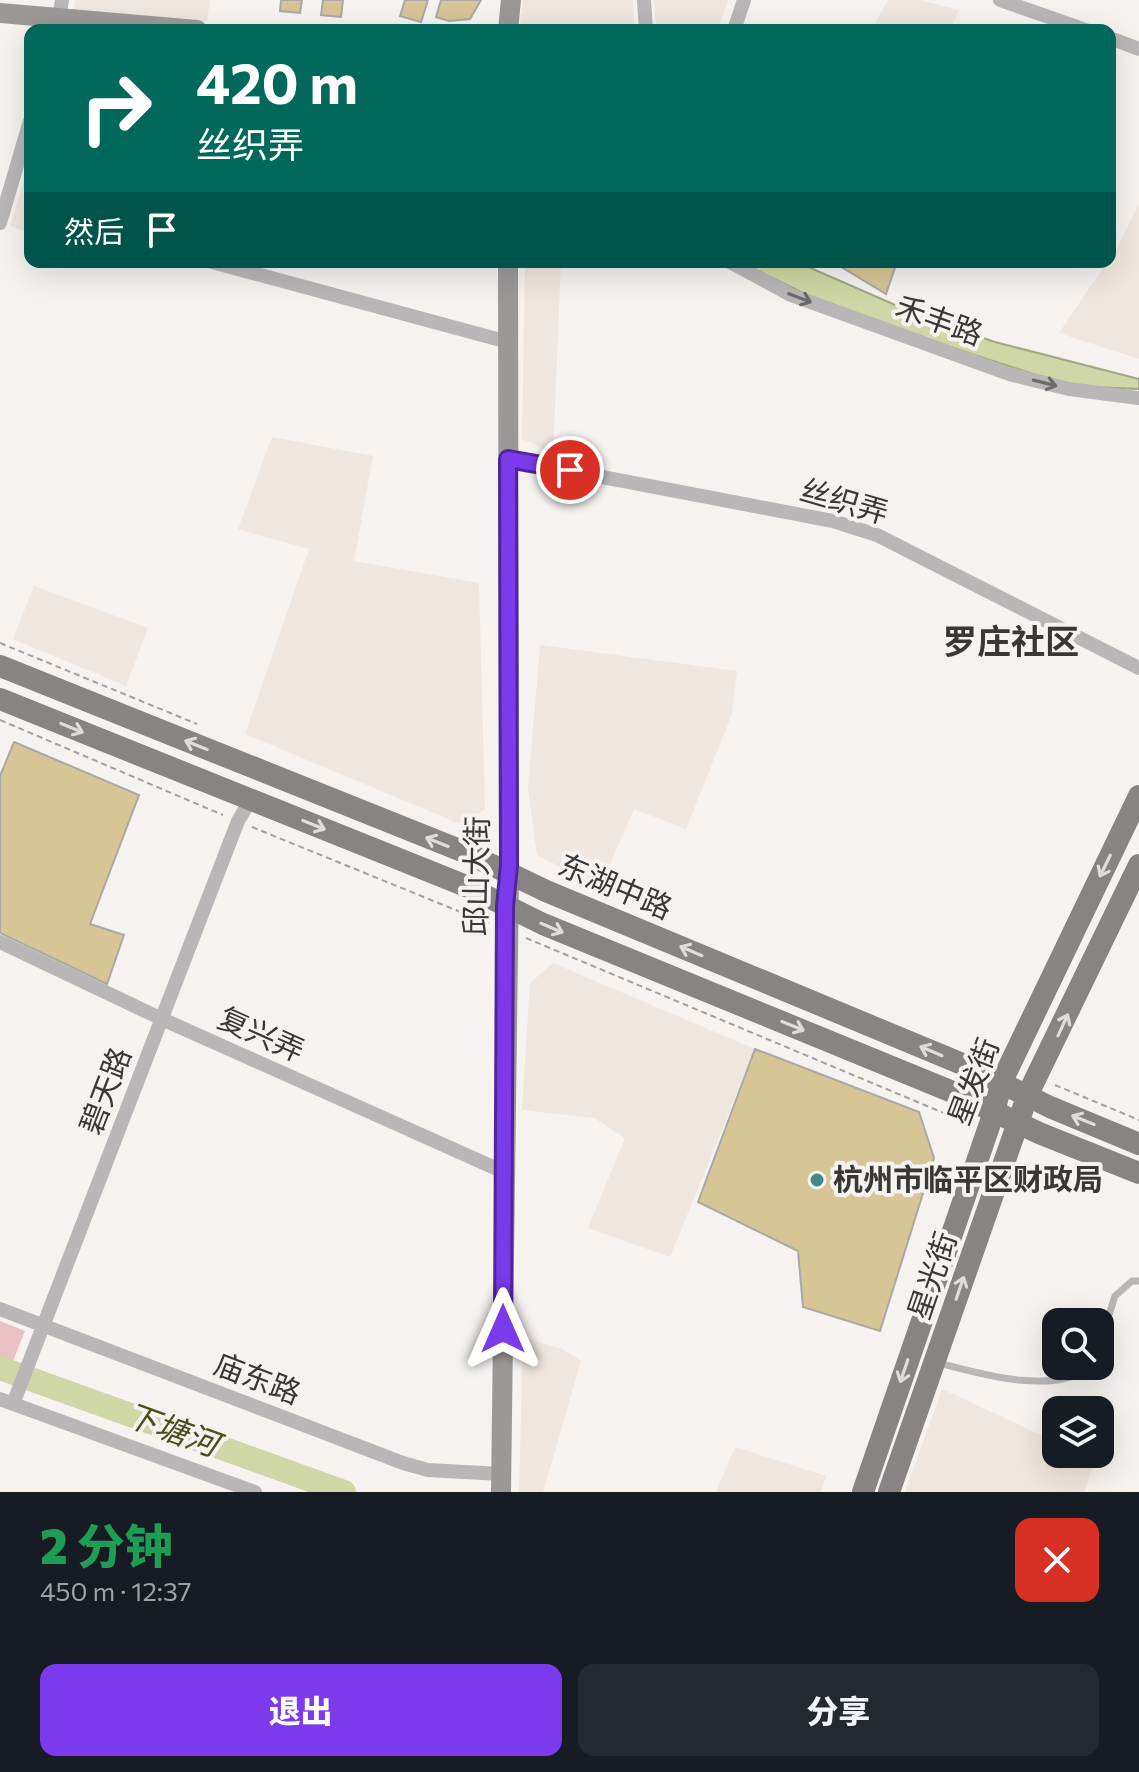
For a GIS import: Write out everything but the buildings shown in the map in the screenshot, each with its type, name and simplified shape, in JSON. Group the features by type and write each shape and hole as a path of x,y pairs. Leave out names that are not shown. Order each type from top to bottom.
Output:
{"main road":[{"path":"509,24 511,0"},
{"path":"0,13 138,24"},
{"name":"邱山大街","path":"501,1483 505,906 509,861 508,268"},
{"name":"东湖中路","path":"0,666 509,861 1139,1144"},
{"name":"东湖中路","path":"0,699 466,886 991,1122 1017,1123 1139,1173"},
{"name":"星发街","path":"863,1492 991,1122 1002,1081 1139,796"},
{"name":"星光街","path":"889,1492 1028,1094 1139,865"}],"street":[{"path":"644,0 646,24"},
{"path":"736,24 744,0"},
{"path":"1005,1 1069,24"},
{"path":"1116,40 1139,49"},
{"path":"0,223 24,141"},
{"path":"234,268 508,342"},
{"name":"禾丰路","path":"741,268 791,295 1009,374 1069,389 1139,398"},
{"name":"丝织弄","path":"508,459 818,517 877,535 1139,668"},
{"name":"碧天路","path":"9,1402 42,1331 238,821 251,799"},
{"name":"复兴弄","path":"0,942 162,1019 504,1172"},
{"name":"庙东路","path":"0,1309 42,1331 403,1463 501,1483"},
{"path":"9,1402 247,1491"}],"lane":[{"path":"1111,1308 1115,1296 1132,1281 1139,1281"},
{"path":"935,1362 984,1375 1045,1380"}],"path":[{"path":"0,720 505,930 991,1122"}],"shaded area":[{"path":"75,0 210,0 207,22 74,10"},
{"path":"523,0 633,0 634,24 520,24"},
{"path":"654,0 728,0 720,24 656,24"},
{"path":"888,0 919,0 959,10 953,24 874,24"},
{"path":"24,182 24,231 10,226"},
{"path":"1139,204 1139,359 1059,333 1103,268 1116,268 1116,250"},
{"path":"525,268 561,268 553,452 522,439"},
{"path":"752,268 811,268 925,318 995,342 1139,379 1139,389 1070,386 840,311"},
{"path":"272,437 373,456 354,561 479,583 485,809 460,824 245,734 309,549 238,529"},
{"path":"34,586 148,628 126,686 13,639"},
{"path":"540,645 737,671 732,714 686,829 634,809 600,887 537,855 528,788"},
{"path":"553,963 755,1049 670,1257 588,1228 625,1138 594,1118 522,1110 530,983"},
{"path":"0,1321 25,1331 13,1361 0,1356"},
{"path":"523,1337 562,1349 581,1361 543,1492 519,1492"},
{"path":"942,1389 1042,1435 1042,1468 1092,1468 1084,1492 905,1492"},
{"path":"735,1447 826,1476 821,1492 716,1492"}],"waterway":[{"name":"下塘河","path":"0,1368 344,1492"}],"place":[{"name":"杭州市临平区财政局","path":"817,1180"}],"district":[{"name":"罗庄社区","path":"1011,642"}],"route":[{"path":"503,1329 505,906 509,865 508,459 570,470"}]}
